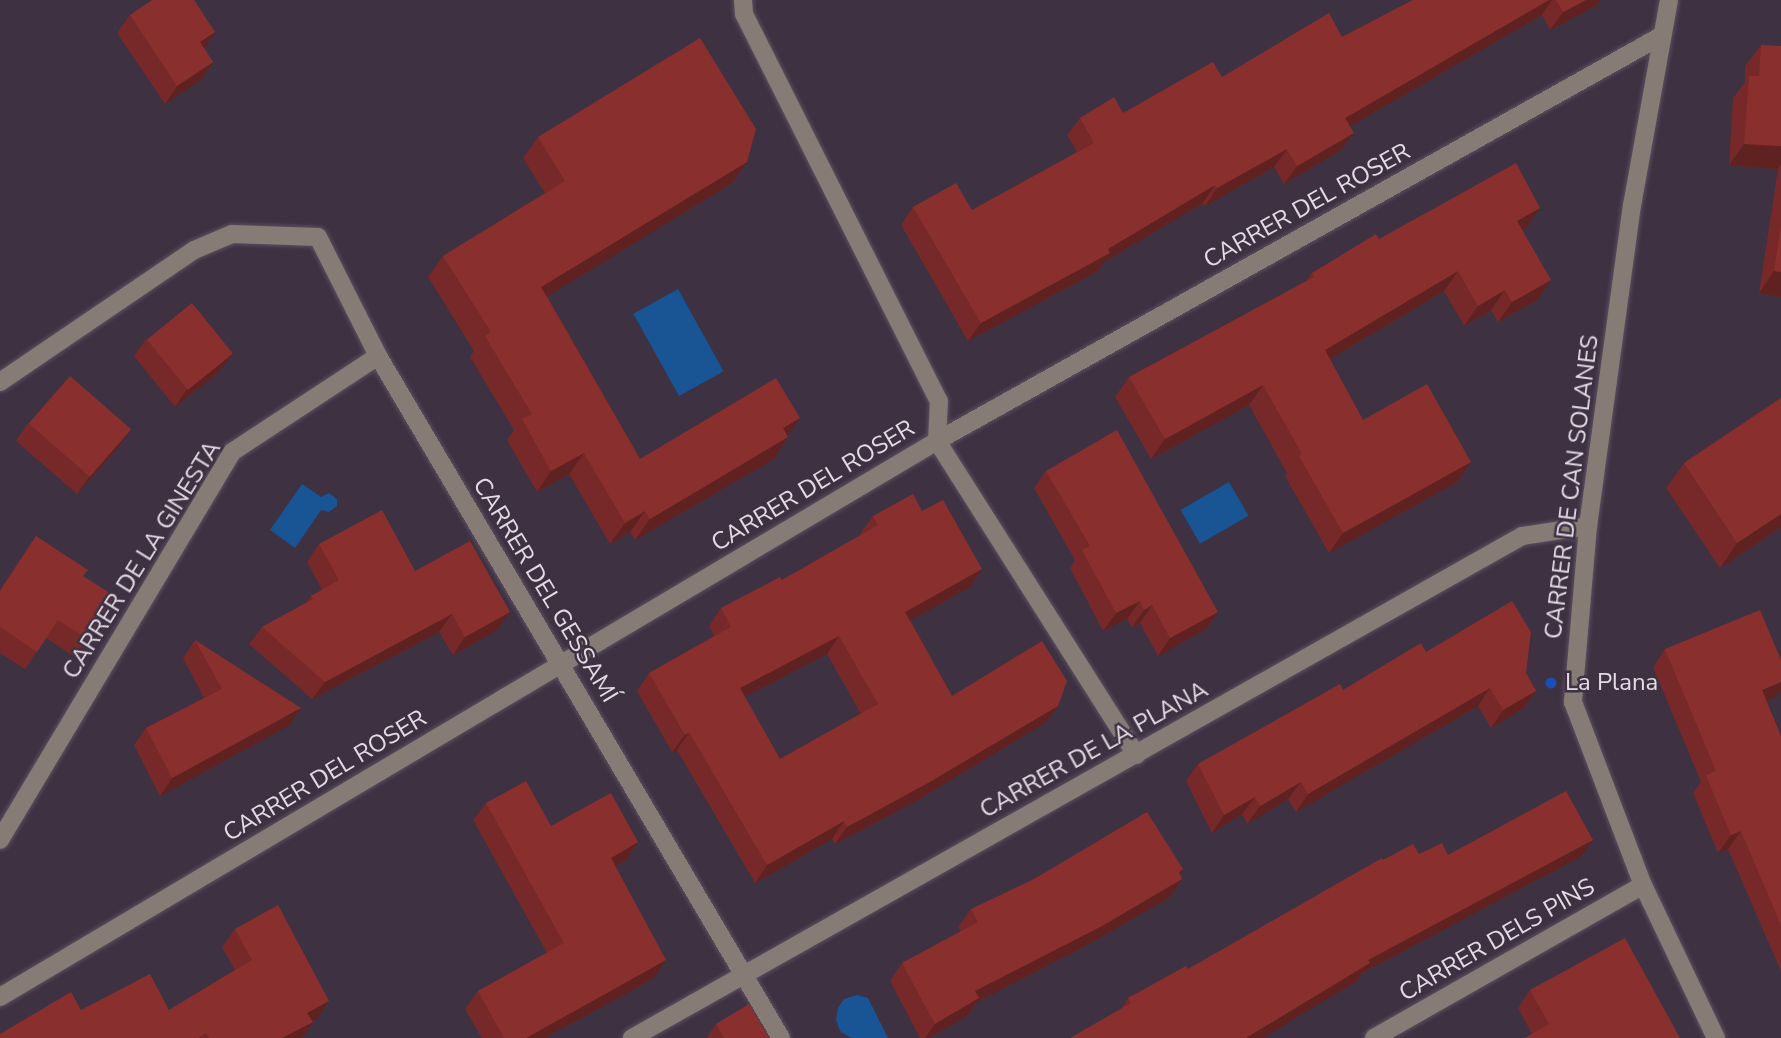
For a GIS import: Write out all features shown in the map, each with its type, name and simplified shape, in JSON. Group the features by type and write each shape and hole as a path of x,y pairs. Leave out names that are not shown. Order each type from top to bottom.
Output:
{"street":[{"path":"743,0 744,13 939,401 937,441 1136,755"},
{"name":"CARRER DE CAN SOLANES","path":"1669,0 1632,205 1588,526 1573,702 1643,886 1716,1038"},
{"name":"CARRER DEL ROSER","path":"0,997 937,441 1661,36"},
{"name":"CARRER DEL GESSAMÍ","path":"0,382 194,250 232,234 318,237 378,356 781,1038"},
{"name":"CARRER DE LA GINESTA","path":"0,840 232,453 378,356"},
{"name":"CARRER DE LA PLANA","path":"632,1038 1522,536 1588,526"},
{"name":"CARRER DELS PINS","path":"1374,1038 1643,886"}],"water":[{"path":"678,289 724,371 679,396 633,314"},
{"path":"1229,482 1248,516 1200,544 1181,510"},
{"path":"302,484 321,497 329,493 337,499 337,506 329,512 321,510 295,548 270,530"},
{"path":"857,995 868,998 888,1038 851,1038 840,1031 836,1020 838,1008 844,999"}],"building":[{"path":"152,0 194,0 215,32 200,42 213,62 177,86 130,15"},
{"path":"1413,0 1549,0 1345,118 1354,133 1297,166 1287,149 1217,188 1215,185 1108,249 1110,253 981,323 913,207 956,183 972,210 1094,143 1080,118 1114,97 1123,113 1213,62 1222,77 1329,13 1342,37"},
{"path":"1556,0 1586,0 1563,12"},
{"path":"700,38 756,129 747,162 541,287 640,459 776,378 800,418 783,428 788,437 650,519 645,511 625,523 584,453 551,471 522,419 532,414 485,336 491,332 443,256 565,181 538,137"},
{"path":"1761,45 1781,46 1781,146 1744,144 1749,76 1759,76"},
{"path":"1516,163 1540,208 1517,221 1551,280 1512,302 1505,290 1478,306 1458,271 1325,350 1363,420 1427,384 1471,462 1343,533 1263,385 1165,439 1129,377 1314,277 1312,273 1376,234 1379,239"},
{"path":"1781,225 1781,272 1774,271"},
{"path":"192,303 233,354 188,390 147,340"},
{"path":"70,376 131,429 90,477 29,424"},
{"path":"1781,398 1781,514 1737,543 1684,463"},
{"path":"1117,430 1218,612 1170,638 1152,605 1144,610 1140,601 1116,613 1082,550 1090,546 1046,471"},
{"path":"913,494 922,511 943,500 982,569 905,612 952,696 1042,641 1067,681 1058,706 928,783 847,827 844,821 767,865 689,732 685,735 649,673 731,627 721,608 780,577 782,580 878,525 873,516","holes":["839,636 878,704 780,759 740,688"]},
{"path":"382,510 415,571 470,541 510,612 465,637 452,614 325,682 262,627 313,599 311,596 339,580 319,544"},
{"path":"36,536 88,570 83,576 116,597 88,639 58,620 37,652 0,627 0,591"},
{"path":"1512,601 1531,632 1526,673 1536,691 1503,710 1490,688 1308,794 1301,782 1260,806 1255,797 1224,815 1198,764 1340,684 1343,690 1421,643 1426,652"},
{"path":"1760,610 1781,660 1781,682 1762,690 1781,736 1781,925 1741,831 1731,835 1706,775 1716,771 1665,649"},
{"path":"195,640 301,708 172,778 146,728 222,689"},
{"path":"526,781 551,826 611,793 638,842 611,858 666,960 526,1038 504,1038 478,991 564,943 486,803"},
{"path":"1566,791 1593,840 1368,960 1370,963 1246,1038 1070,1038 1131,1003 1128,998 1186,966 1188,969 1382,858 1383,860 1413,844 1419,854 1442,843 1448,855"},
{"path":"1147,812 1183,869 1179,872 1182,879 1102,926 975,991 979,998 935,1024 902,963 978,922 971,909 1034,879"},
{"path":"278,905 329,1001 307,1013 313,1022 282,1038 209,1038 206,1033 198,1038 0,1038 0,1034 71,992 81,1010 150,974 169,1010 252,960 235,929"},
{"path":"1625,938 1680,1038 1525,1038 1549,1024 1530,990"},
{"path":"749,1004 769,1038 724,1038 716,1024"}],"place":[{"name":"La Plana","path":"1551,683"}]}
